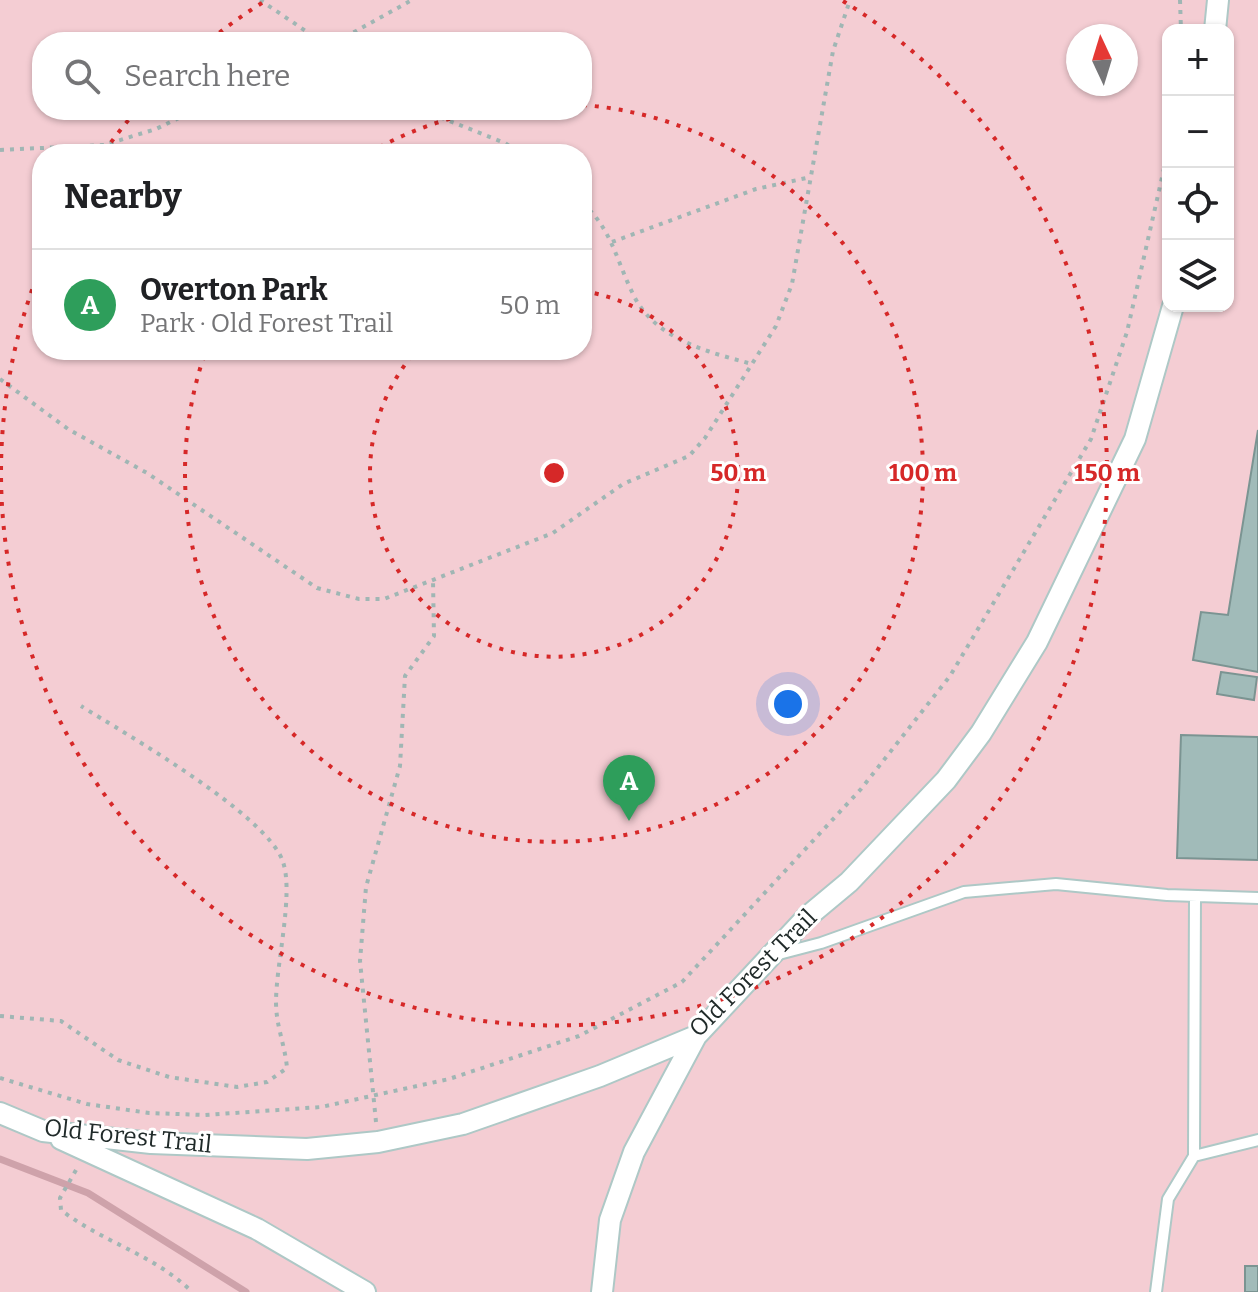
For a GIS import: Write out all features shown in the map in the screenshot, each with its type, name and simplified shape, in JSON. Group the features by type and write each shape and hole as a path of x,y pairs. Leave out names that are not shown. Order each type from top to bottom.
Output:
{"street":[{"path":"1216,24 1218,0"},
{"name":"Old Forest Trail","path":"0,1113 43,1131 151,1143 307,1149 378,1142 463,1124 600,1076 696,1036 946,780 981,733 1037,642 1135,439 1171,312"},
{"path":"602,1292 610,1220 634,1152 696,1036"},
{"path":"43,1131 257,1229 365,1292"}],"lane":[{"path":"772,955 821,943 964,892 1056,884 1258,898"},
{"path":"1156,1292 1168,1199 1194,1156 1195,896"},
{"path":"1194,1156 1258,1140"}],"path":[{"path":"260,0 307,32"},
{"path":"354,32 412,0"},
{"path":"0,379 68,429 147,473 317,588 359,599 384,599 553,533 623,484 689,456 705,438 776,326 792,284 833,51 850,0"},
{"path":"1180,0 1181,24"},
{"path":"107,144 174,120"},
{"path":"447,120 506,144"},
{"path":"0,150 32,148"},
{"path":"0,1078 87,1104 149,1113 205,1115 321,1107 449,1079 579,1036 682,982 861,789 950,676 1091,439 1127,332 1164,168"},
{"path":"612,242 756,189 811,177"},
{"path":"592,216 612,242 633,296 654,324 702,350 752,364"},
{"path":"378,1142 360,961 366,887 400,766 405,676 434,636 433,580"},
{"path":"0,1016 61,1021 118,1060 169,1077 237,1087 254,1086 287,1068 277,1015 287,879 282,858 252,824 202,783 126,731 81,706"},
{"path":"76,1170 60,1198 61,1210 73,1220 163,1267 192,1292"}],"shaded area":[{"path":"0,0 1258,0 1258,1292 0,1292"}],"building":[{"path":"1258,430 1258,672 1193,660 1201,612 1228,615"},
{"path":"1221,672 1257,677 1254,700 1217,694"},
{"path":"1181,735 1258,737 1258,860 1177,858"},
{"path":"1245,1266 1258,1266 1258,1292 1245,1292"}],"waterway":[{"path":"0,1159 88,1193 246,1292"}],"place":[{"name":"Overton Park","path":"629,821"}]}
